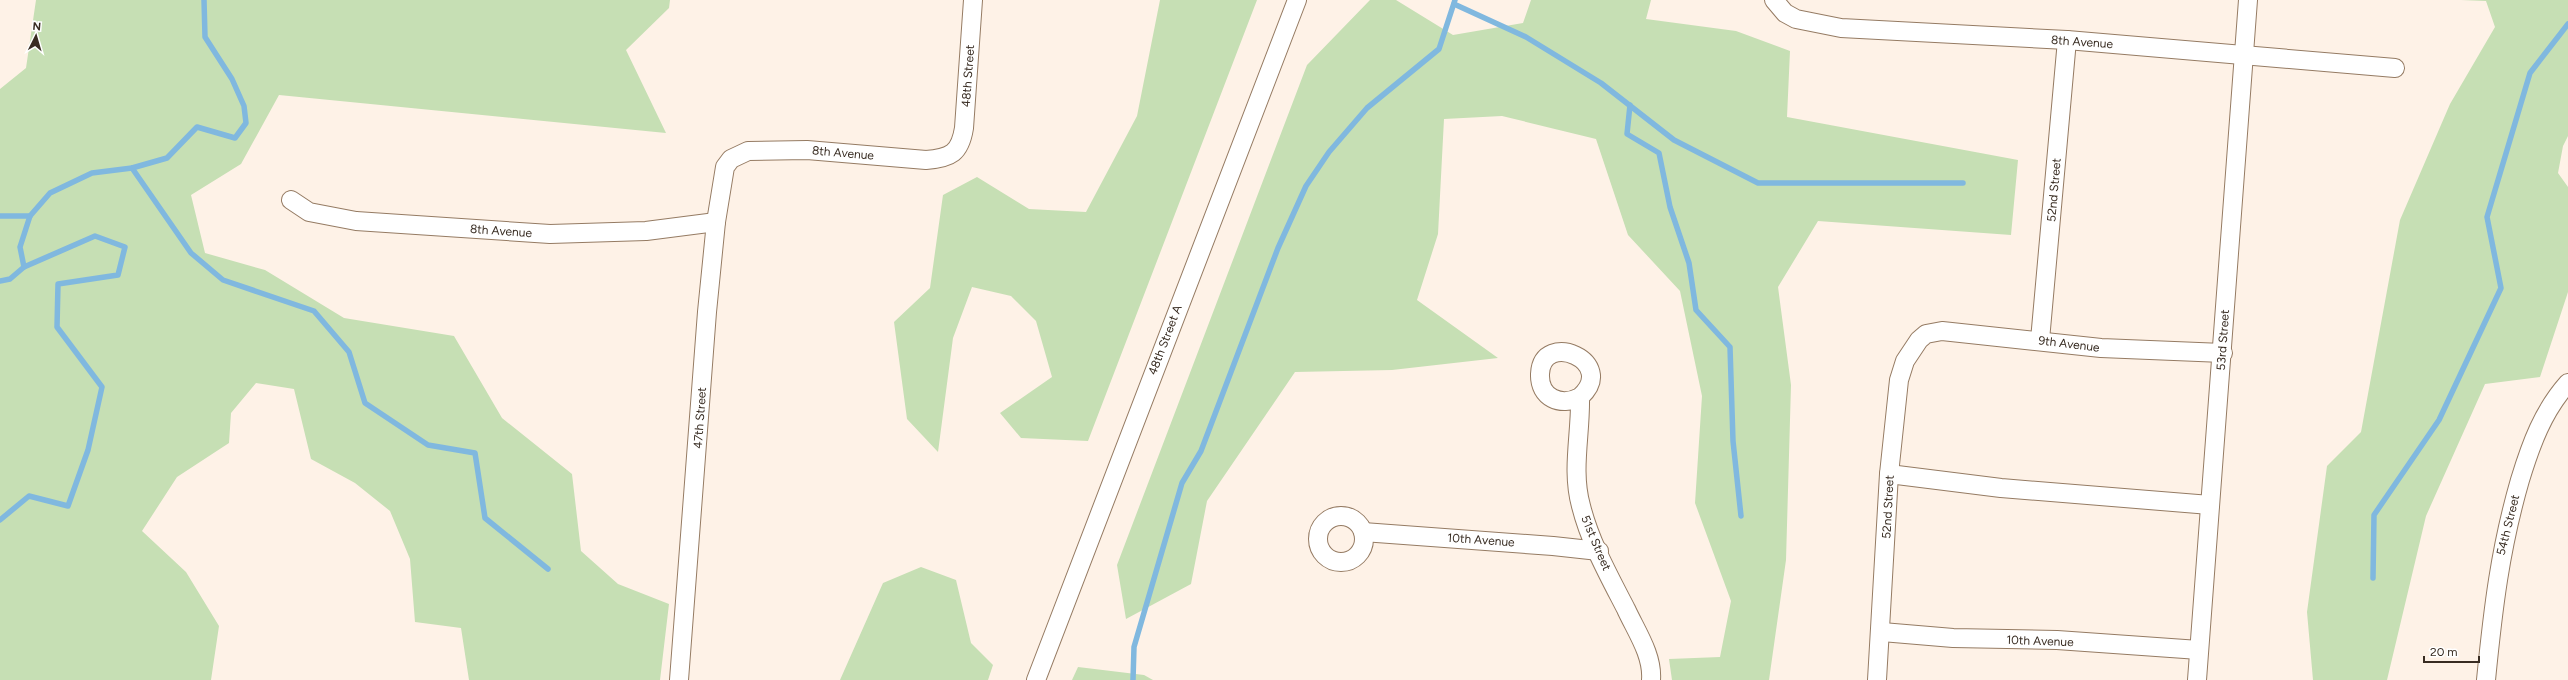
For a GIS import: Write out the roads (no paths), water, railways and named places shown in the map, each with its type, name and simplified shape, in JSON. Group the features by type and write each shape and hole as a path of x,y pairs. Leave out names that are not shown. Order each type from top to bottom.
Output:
{"street":[{"name":"48th Street","path":"956,151 961,144 964,128 973,0"},
{"name":"48th Street A","path":"1036,680 1297,0"},
{"name":"53rd Street","path":"2197,680 2248,0"},
{"name":"8th Avenue","path":"1775,1 1785,13 1796,19 1841,28 2067,40 2395,68"},
{"name":"52nd Street","path":"2040,340 2067,40"},
{"name":"8th Avenue","path":"731,159 748,151 806,150 926,160 942,159 956,151"},
{"name":"47th Street","path":"679,680 716,222 726,167 731,159"},
{"name":"8th Avenue","path":"290,200 309,212 356,221 550,234 646,231 716,222"},
{"name":"9th Avenue","path":"1919,340 1926,334 1942,331 2040,340 2102,348 2222,353"},
{"name":"52nd Street","path":"1878,680 1882,632 1889,474 1899,380 1905,362 1919,340"},
{"name":"54th Street","path":"2486,680 2494,593 2508,520 2529,450 2542,420 2555,397 2568,383"},
{"name":"51st Street","path":"1580,397 1581,421 1576,460 1578,487 1588,529 1648,656 1651,680"},
{"path":"1889,474 2016,490 2210,505"},
{"name":"10th Avenue","path":"1363,532 1553,546 1599,551"},
{"name":"10th Avenue","path":"1882,632 1953,638 2057,640 2199,650"}],"waterway":[{"path":"0,520 29,496 68,506 88,450 102,387 57,327 58,284 118,275 125,247 95,236 24,267 20,247 30,216 50,193 92,173 132,168 167,158 197,127 235,138 246,123 244,106 232,79 205,37 204,0"},
{"path":"1133,680 1134,647 1182,483 1201,451 1278,248 1306,186 1329,152 1367,108 1439,49 1455,0"},
{"path":"1454,4 1526,37 1601,83 1674,140 1758,183 1963,183"},
{"path":"2373,578 2374,515 2439,420 2501,288 2487,217 2530,73 2568,24"},
{"path":"1630,105 1627,134 1659,153 1670,207 1689,263 1696,310 1730,347 1733,441 1741,516"},
{"path":"132,168 191,253 223,280 314,311 349,352 365,403 428,445 475,453 485,518 548,569"},
{"path":"0,216 30,216"},
{"path":"0,281 10,279 24,267"}]}
